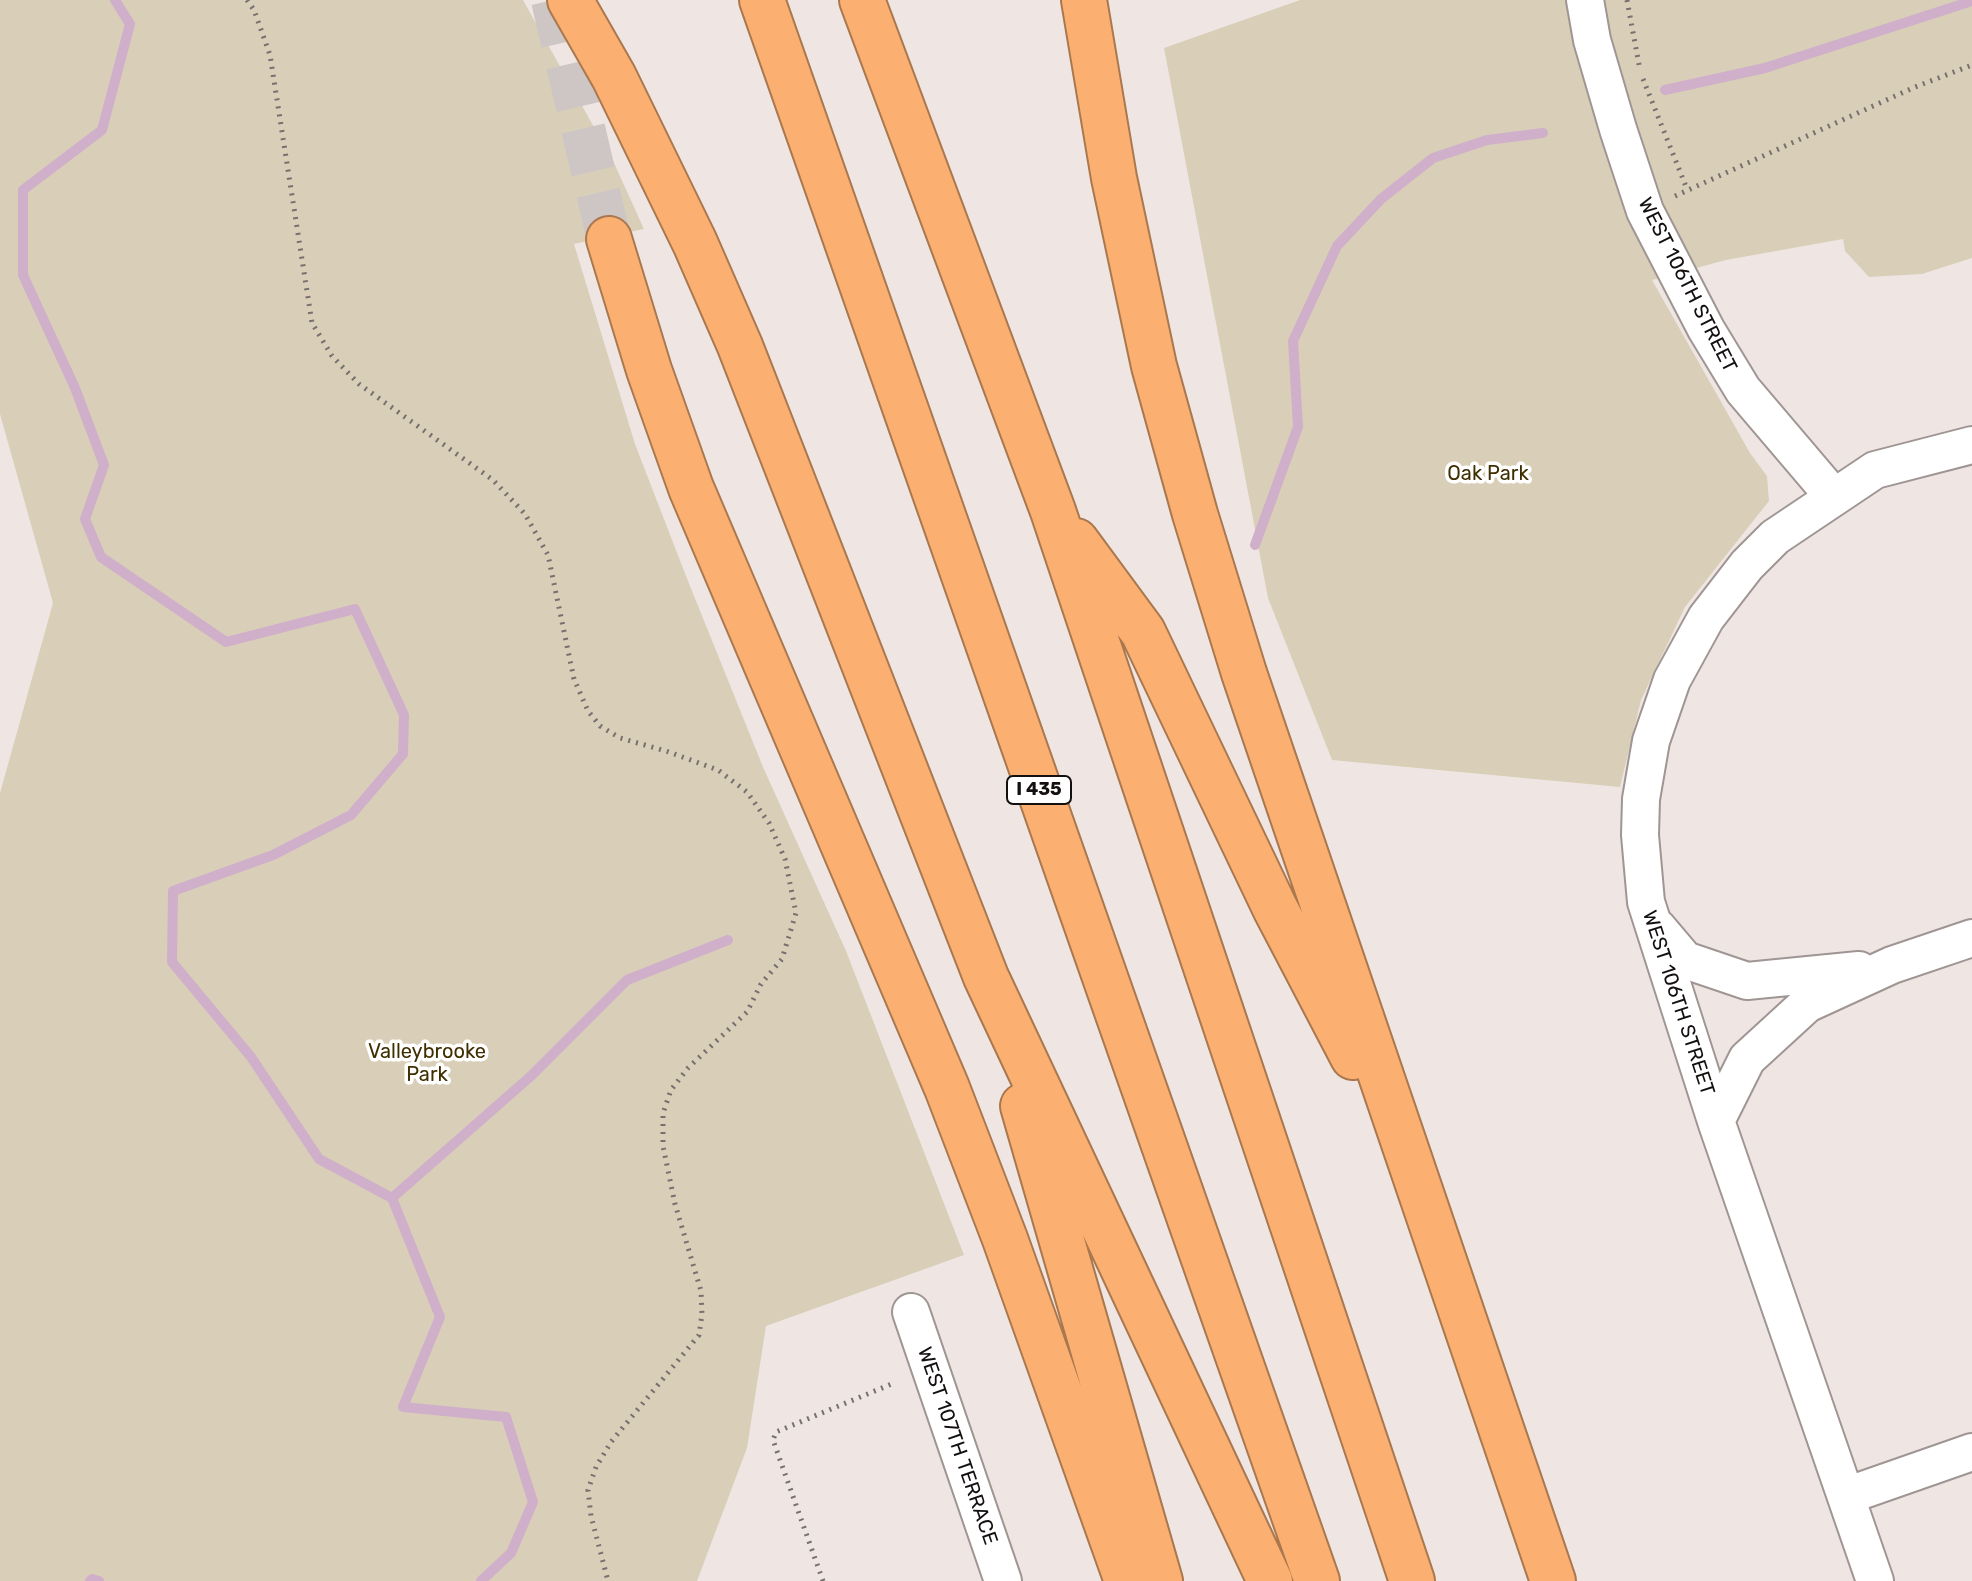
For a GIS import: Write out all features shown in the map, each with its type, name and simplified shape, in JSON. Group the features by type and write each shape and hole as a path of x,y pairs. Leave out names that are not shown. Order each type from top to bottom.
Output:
{"highway":[{"path":"570,0 620,91 695,243 740,346 986,977 1270,1581"},
{"name":"I 435","path":"762,0 1317,1581"},
{"path":"862,0 1053,511 1412,1581"},
{"path":"1084,0 1114,178 1151,350 1195,514 1244,673 1553,1581"},
{"path":"609,239 649,370 691,488 947,1088 1127,1581"},
{"path":"1053,511 1143,632 1275,908 1419,1184"},
{"path":"986,977 1160,1581"}],"street":[{"name":"WEST 106TH STREET","path":"1585,0 1592,40 1645,211 1706,329 1743,390 1834,497 1775,537 1747,565 1706,618 1672,680 1651,741 1641,799 1640,835 1646,902 1651,920 1716,1121 1875,1581"},
{"path":"1834,497 1875,470 1972,445"},
{"path":"1651,920 1685,960 1747,981 1892,965"},
{"path":"1716,1121 1747,1059 1807,1004 1892,965 1972,938"},
{"name":"WEST 107TH TERRACE","path":"911,1312 1003,1581"},
{"path":"1846,1496 1972,1452"}],"path":[{"path":"247,0 254,10 270,55 312,323 332,356 359,384 493,480 525,514 548,555 574,679 588,711 600,726 620,738 718,770 747,792 769,823 785,859 796,913 782,959 761,984 747,1012 688,1068 671,1090 663,1113 663,1146 675,1204 701,1291 701,1325 699,1335 611,1442 596,1467 588,1490 589,1503 608,1581"},
{"path":"1627,0 1642,76 1687,189"},
{"path":"1645,211 1687,189 1915,87 1972,65"},
{"path":"823,1581 773,1440 776,1432 894,1383"}],"green space":[{"name":"Valleybrooke Park","path":"0,0 523,0 614,163 644,229 574,244 635,444 763,767 846,951 964,1255 766,1326 747,1448 697,1581 0,1581 0,793 53,603 0,414"},
{"name":"Oak Park","path":"1300,0 1972,0 1972,258 1922,274 1869,277 1845,251 1843,239 1726,260 1652,280 1750,453 1767,476 1769,501 1685,607 1641,700 1620,787 1332,760 1268,598 1164,48"}],"waterway":[{"path":"115,0 130,24 102,130 23,190 23,275 75,388 104,465 85,519 101,557 226,642 355,609 404,715 403,754 351,815 273,855 173,891 172,962 251,1057 319,1159 392,1198 440,1317 403,1407 506,1417 533,1502 511,1553 481,1581"},
{"path":"1665,90 1765,68 1972,1"},
{"path":"1255,545 1298,427 1293,341 1337,246 1381,199 1433,158 1487,140 1543,133"},
{"path":"392,1198 531,1076 627,980 728,940"},
{"path":"90,1581 99,1581"}],"tunnel":[{"path":"553,0 609,239"}]}
